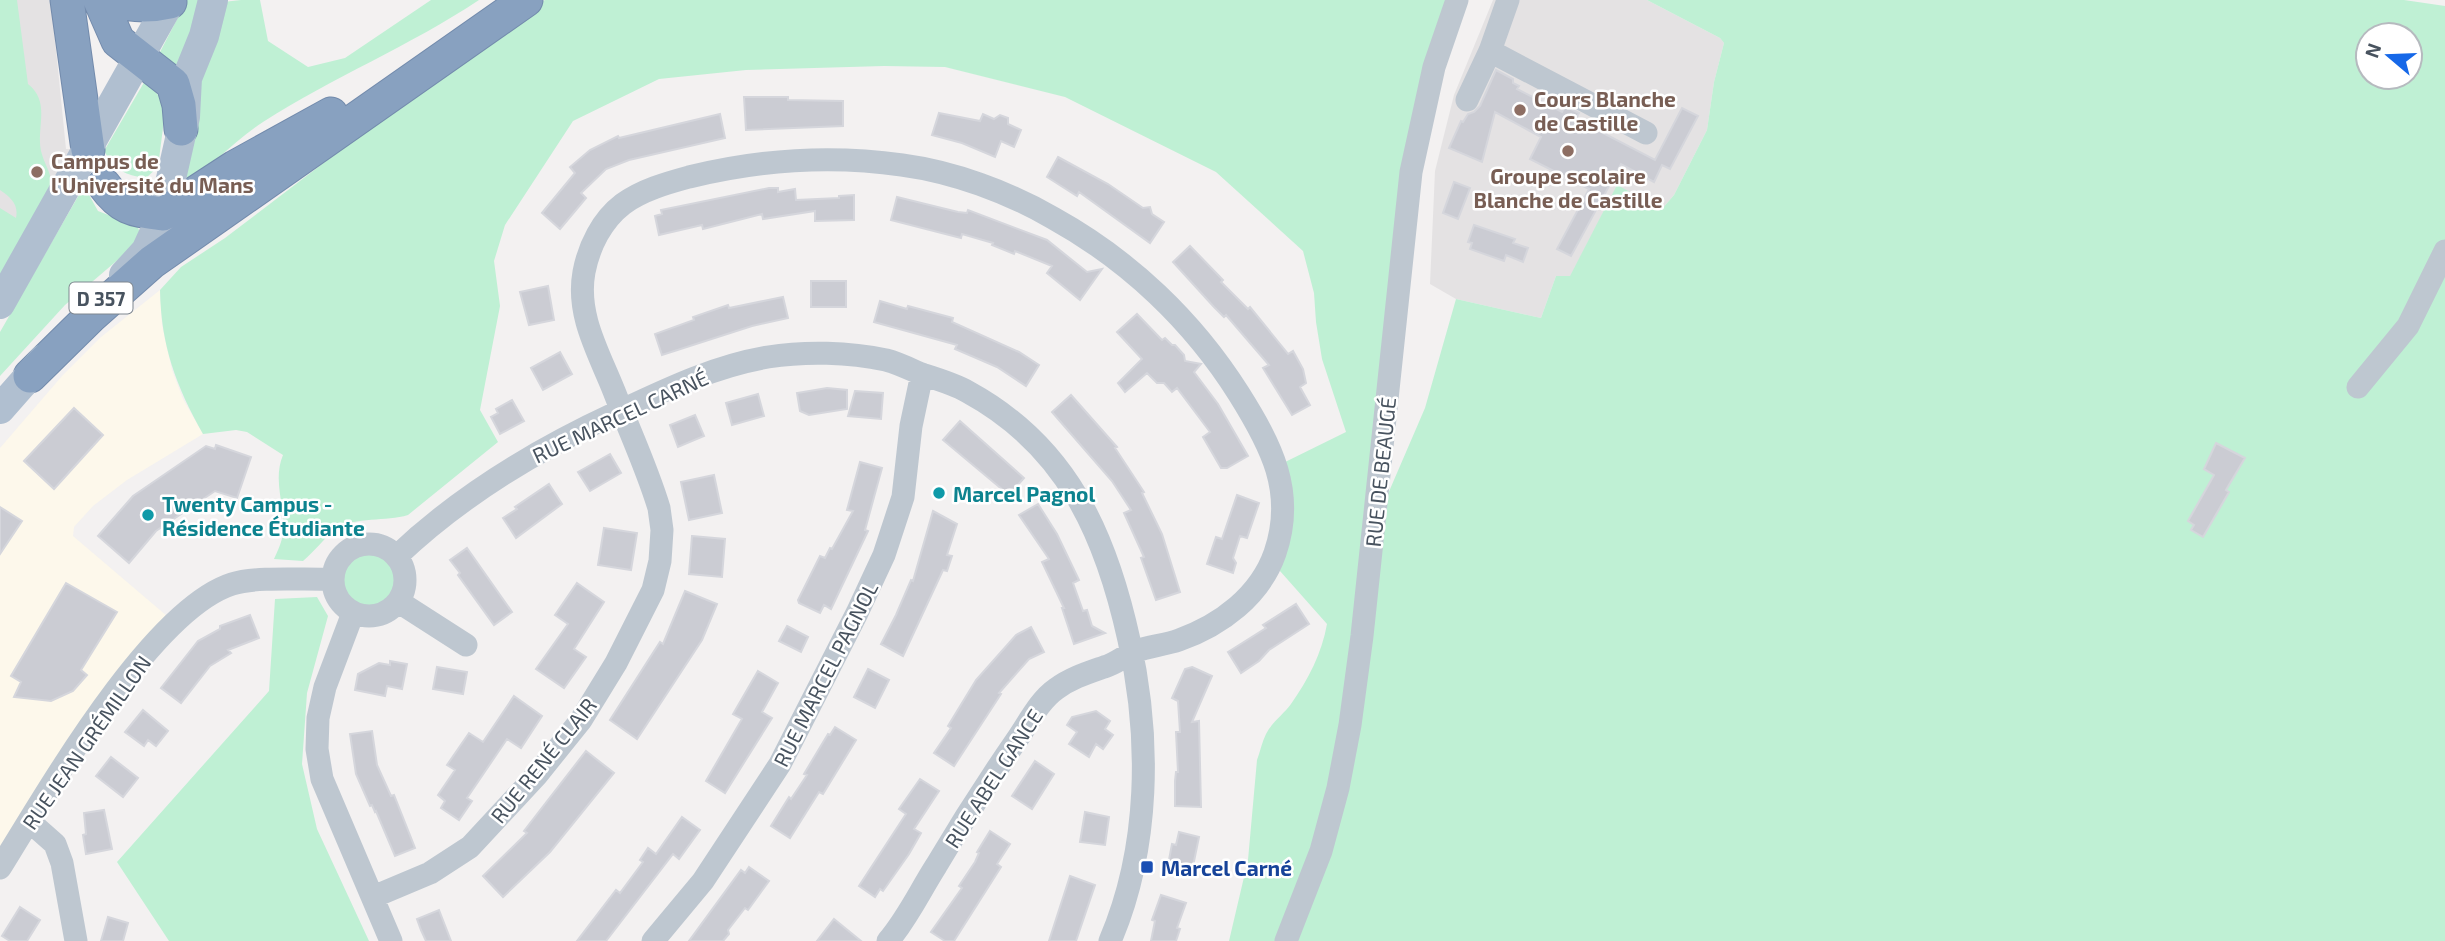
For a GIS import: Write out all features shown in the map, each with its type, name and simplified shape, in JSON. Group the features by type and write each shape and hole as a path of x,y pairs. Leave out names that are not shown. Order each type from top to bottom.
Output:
{"highway":[{"path":"67,0 88,150"},
{"path":"100,0 110,29 118,41 173,84 177,94 181,129"},
{"path":"110,0 133,6 155,6 171,1"},
{"path":"104,185 122,205 134,210 166,199 235,167 321,120 514,0"},
{"path":"30,376 90,317 152,262 526,0"}],"main road":[{"name":"D 357","path":"0,408 61,338 146,251 166,199 187,104 187,78 204,36 212,0"},
{"path":"0,304 171,1"},
{"path":"88,150 104,185"}],"street":[{"name":"RUE DE BEAUGÉ","path":"1286,941 1321,852 1338,788 1350,725 1364,622 1411,172 1434,67 1457,0"},
{"path":"1467,100 1490,51 1508,0"},
{"path":"1490,51 1646,133"},
{"name":"RUE RENÉ CLAIR","path":"373,897 430,873 470,847 582,720 641,619 653,590 660,561 663,530 652,483 590,335 582,302 582,286 584,270 594,241 608,219 629,199 677,181 728,168 808,160 903,165 1001,193 1051,216 1099,246 1161,297 1208,349 1234,386 1273,454 1283,501 1279,540 1267,571 1255,590 1240,606 1203,631 1177,641 1132,652"},
{"path":"2358,387 2408,326 2445,251"},
{"name":"RUE MARCEL CARNÉ","path":"397,556 434,523 541,450 703,375 771,356 819,353 855,355 888,361 966,390 999,411 1048,456 1072,486 1094,525 1109,562 1132,652 1140,700 1143,777 1142,812 1132,875 1110,941"},
{"name":"RUE MARCEL PAGNOL","path":"653,941 703,881 780,764 857,612 884,555 903,497 911,426 922,374"},
{"path":"376,544 397,556 404,568 406,581 399,602 390,611 365,617 353,613 339,601 333,579 341,557 357,546 376,544"},
{"name":"RUE JEAN GRÉMILLON","path":"0,868 86,734 126,679 174,622 194,604 215,591 252,580 333,579"},
{"path":"399,602 466,645"},
{"path":"353,613 325,687 318,718 317,749 322,779 391,941"},
{"name":"RUE ABEL GANCE","path":"888,941 978,796 1049,693 1067,681 1109,666 1132,652"},
{"path":"29,821 55,844 62,863 76,941"}],"shaded area":[{"name":"Campus de l'Université du Mans","path":"0,0 51,0 66,149 88,150 0,304"},
{"name":"Groupe scolaire Blanche de Castille","path":"1493,0 1647,0 1720,38 1724,43 1714,82 1707,130 1674,195 1662,209 1617,186 1570,277 1556,276 1541,318 1456,299 1430,284 1435,171 1454,95"},
{"path":"160,290 162,325 172,370 183,399 203,434 127,480 93,506 74,527 73,536 174,622 0,868 0,448 62,376 101,337"}],"green space":[{"path":"0,0 17,0 28,84 35,91 41,107 41,151 52,183 0,275 0,208 16,218 17,213 13,201 0,190"},
{"path":"187,0 201,0 178,68 159,54"},
{"path":"260,0 268,41 308,67 345,58 431,0 479,0 252,129 177,196 194,82 223,2"},
{"path":"545,0 1457,0 1434,67 1375,524 1425,408 1456,299 1541,318 1556,276 1570,276 1617,185 1662,209 1674,195 1707,130 1714,82 1724,43 1720,38 1647,0 2404,0 2445,6 2445,941 1229,941 1248,860 1257,760 1263,740 1309,676 1322,645 1327,624 1272,562 1277,466 1346,432 1322,359 1314,293 1303,251 1216,172 1065,97 945,67 746,70 659,79 573,121 505,225 494,261 500,306 480,410 498,442 408,515 344,525 332,532 303,561 274,559 283,533 279,475 283,455 247,432 236,430 203,434 185,399 167,348 160,290 181,267 225,238 515,17"},
{"path":"146,79 161,99 164,120 158,167 146,178 121,170 104,151"},
{"path":"84,186 98,211 137,226 141,234 134,246 65,305 0,376 0,332"},
{"path":"369,552 384,557 392,565 397,580 392,595 384,603 369,608 354,603 346,595 341,580 346,565 354,557"},
{"path":"317,597 328,616 307,693 302,764 317,829 369,941 169,941 117,862 269,691 275,599"}],"building":[{"path":"1496,70 1513,79 1513,83 1519,86 1517,89 1562,112 1565,106 1579,113 1576,119 1655,160 1682,108 1698,116 1670,169 1662,165 1654,182 1621,164 1571,256 1557,249 1589,189 1530,159 1541,137 1495,112 1482,162 1449,148 1461,121 1480,106"},
{"path":"744,97 843,101 843,126 746,130"},
{"path":"939,113 980,121 983,114 994,119 1000,115 1008,118 1008,124 1021,130 1014,147 1001,141 995,157 962,143 932,135"},
{"path":"720,114 725,138 629,160 606,169 581,193 586,198 560,229 542,213 575,173 570,167 590,150 618,136 619,138"},
{"path":"1058,157 1108,184 1143,208 1150,207 1152,214 1164,222 1150,243 1079,192 1077,196 1047,177"},
{"path":"1454,182 1470,188 1458,219 1443,213"},
{"path":"778,188 778,192 795,189 796,200 854,195 854,220 815,221 815,211 763,219 762,214 703,229 702,225 659,235 655,216 662,214 661,210"},
{"path":"897,197 958,212 967,213 968,210 1047,240 1087,272 1102,269 1080,300 1047,273 1052,266 962,234 961,238 891,220"},
{"path":"1474,225 1515,239 1513,243 1528,248 1523,262 1506,255 1504,261 1470,249 1472,243 1468,242"},
{"path":"1190,246 1223,280 1221,282 1248,309 1250,307 1288,354 1293,351 1303,369 1306,383 1300,387 1310,405 1292,415 1263,368 1269,365 1226,315 1224,317 1173,262"},
{"path":"811,281 846,281 846,307 811,307"},
{"path":"548,286 554,320 529,325 520,292"},
{"path":"783,297 788,318 752,326 662,355 655,334 728,305 729,308"},
{"path":"880,301 953,318 952,322 1019,352 1039,365 1026,386 997,367 955,349 957,345 874,322"},
{"path":"1137,314 1162,340 1165,338 1175,345 1184,355 1185,361 1201,364 1194,372 1218,404 1248,456 1227,468 1221,468 1203,437 1210,432 1177,388 1172,392 1164,383 1157,383 1147,373 1125,392 1118,383 1142,359 1117,332"},
{"path":"560,352 572,374 543,390 531,368"},
{"path":"827,388 847,390 847,409 809,415 800,411 797,393"},
{"path":"855,391 883,393 881,419 848,416"},
{"path":"758,394 764,416 732,425 726,403"},
{"path":"1071,395 1117,447 1115,448 1144,492 1142,493 1162,534 1180,592 1156,600 1141,558 1144,557 1124,513 1131,510 1112,481 1052,412"},
{"path":"512,400 524,421 500,434 491,417 498,413 496,409"},
{"path":"74,408 103,435 54,489 24,461"},
{"path":"695,415 704,436 678,447 670,425"},
{"path":"960,421 1024,478 1009,495 943,440"},
{"path":"2216,443 2245,458 2203,537 2191,530 2194,525 2188,521 2214,475 2204,469"},
{"name":"Twenty Campus - Résidence Étudiante","path":"216,445 251,457 237,498 215,491 156,531 129,563 98,536 133,496 206,446 215,449"},
{"path":"610,454 621,473 590,491 578,472"},
{"path":"860,462 882,468 865,530 868,531 831,609 824,605 820,613 798,600 820,556 825,558 830,548 832,549 853,511 847,510"},
{"path":"714,475 722,513 689,520 681,482"},
{"path":"549,484 562,504 516,538 503,518"},
{"path":"1237,495 1259,503 1247,538 1240,536 1233,558 1236,563 1233,573 1207,564 1216,537 1222,539"},
{"path":"1038,504 1057,534 1079,580 1073,583 1083,611 1087,610 1092,626 1105,633 1074,644 1064,608 1042,562 1049,559 1019,515"},
{"path":"0,507 22,521 0,554"},
{"path":"933,511 957,524 947,555 952,556 947,571 943,570 903,656 881,644 911,580 913,581"},
{"path":"604,528 637,533 631,570 598,565"},
{"path":"692,536 725,539 722,577 689,574"},
{"path":"467,548 512,612 494,625 450,560"},
{"path":"66,583 117,612 81,670 87,675 73,691 51,701 14,697 21,682 11,676"},
{"path":"577,583 604,602 574,649 586,657 564,688 536,669 568,624 555,615"},
{"path":"685,591 717,604 702,640 637,739 610,720 660,642 663,644"},
{"path":"1296,604 1309,624 1269,650 1259,661 1241,673 1228,652 1266,628 1263,625"},
{"path":"250,615 259,638 228,650 231,653 210,666 181,703 161,688 198,641 220,629 220,626"},
{"path":"787,626 808,637 801,652 779,641"},
{"path":"1031,627 1044,652 1029,659 999,693 1001,694 954,766 934,753 951,728 948,726 976,680 1016,635"},
{"path":"390,661 407,664 402,689 387,686 385,696 355,690 358,674 379,663 390,665"},
{"path":"437,667 467,672 463,694 433,689"},
{"path":"1192,667 1212,676 1192,722 1199,721 1201,807 1175,806 1175,781 1178,772 1176,732 1180,732 1178,701 1172,698 1185,669"},
{"path":"868,669 889,680 875,708 854,697"},
{"path":"758,671 778,683 762,712 772,718 725,793 706,781 742,719 733,714"},
{"path":"514,696 542,716 521,748 507,739 467,798 472,801 459,820 441,808 445,801 438,795 455,770 447,765 469,733 483,742"},
{"path":"143,710 168,731 156,746 148,740 144,746 125,732"},
{"path":"1096,711 1110,721 1105,729 1113,735 1103,749 1096,744 1089,757 1069,744 1077,732 1067,725 1072,717"},
{"path":"835,727 856,740 823,794 819,792 790,838 771,826 807,775 804,774"},
{"path":"372,731 377,765 391,796 394,795 415,848 395,856 376,811 370,806 356,774 350,734"},
{"path":"586,751 614,773 550,852 503,897 483,876 527,833 524,831"},
{"path":"111,757 138,778 123,797 96,776"},
{"path":"1035,761 1054,774 1032,809 1012,796"},
{"path":"920,779 939,791 914,829 921,833 909,854 883,891 880,889 875,897 859,886 906,814 899,809"},
{"path":"104,810 112,849 86,854 84,813"},
{"path":"1085,812 1109,817 1105,845 1080,842"},
{"path":"682,817 700,830 679,859 673,854 606,941 577,941 616,890 620,893 643,862 640,860 648,848 656,854"},
{"path":"990,831 1010,844 997,864 1001,867 954,941 945,941 931,932 962,888 959,886 975,862 979,853 977,852"},
{"path":"1179,832 1199,837 1192,871 1168,865 1172,844 1176,845"},
{"path":"749,867 769,881 748,910 745,908 728,930 729,934 723,941 689,941 741,870 745,873"},
{"path":"1070,876 1095,885 1076,941 1049,941"},
{"path":"1161,895 1186,903 1177,928 1180,929 1176,941 1151,941 1155,921 1152,920"},
{"path":"20,907 40,920 27,941 10,941 2,936"},
{"path":"439,910 451,941 426,941 417,919"},
{"path":"108,917 128,923 123,941 101,941"},
{"path":"834,919 861,941 817,941"}],"place":[{"name":"Cours Blanche de Castille","path":"1520,110"},
{"name":"Groupe scolaire Blanche de Castille","path":"1568,151"},
{"name":"Campus de l'Université du Mans","path":"37,172"},
{"name":"Marcel Pagnol","path":"939,493"},
{"name":"Twenty Campus - Résidence Étudiante","path":"148,515"},
{"name":"Marcel Carné","path":"1147,867"}]}
